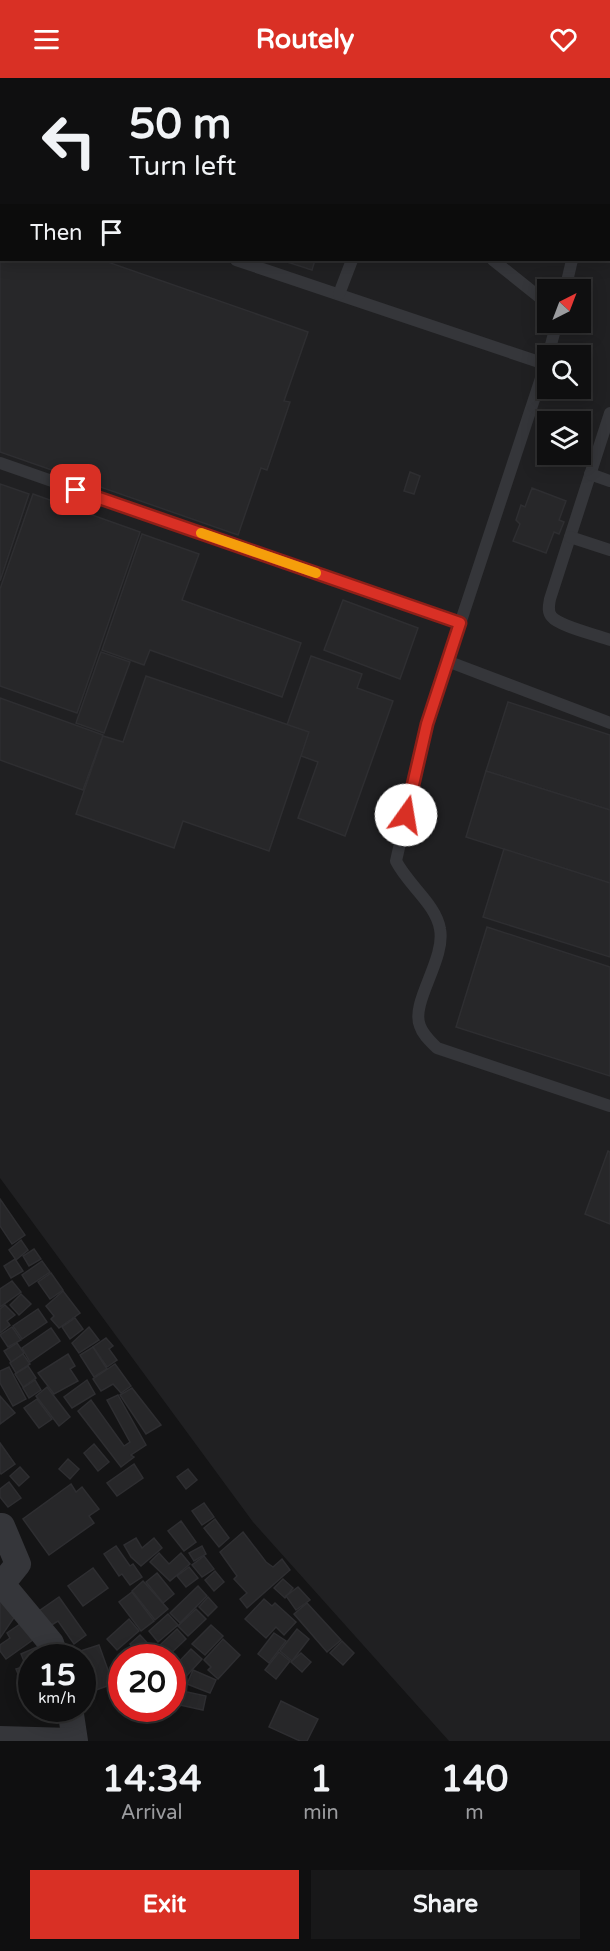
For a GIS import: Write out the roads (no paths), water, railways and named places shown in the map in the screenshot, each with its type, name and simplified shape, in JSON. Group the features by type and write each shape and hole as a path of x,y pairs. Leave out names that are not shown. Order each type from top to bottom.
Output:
{"street":[{"path":"2,1526 18,1564 2,1584 51,1644"},
{"path":"0,1739 74,1741 72,1722"}],"lane":[{"path":"239,261 537,356"},
{"path":"339,294 352,261"},
{"path":"494,261 537,295"},
{"path":"568,279 572,261"},
{"path":"537,389 427,724 396,861 409,883 436,915 441,931 440,950 417,1012 418,1024 424,1035 437,1048 610,1106"},
{"path":"610,413 550,599 550,615 558,622 610,640"},
{"path":"0,463 460,623"},
{"path":"590,474 610,481"},
{"path":"570,537 610,550"},
{"path":"447,661 610,723"}]}
